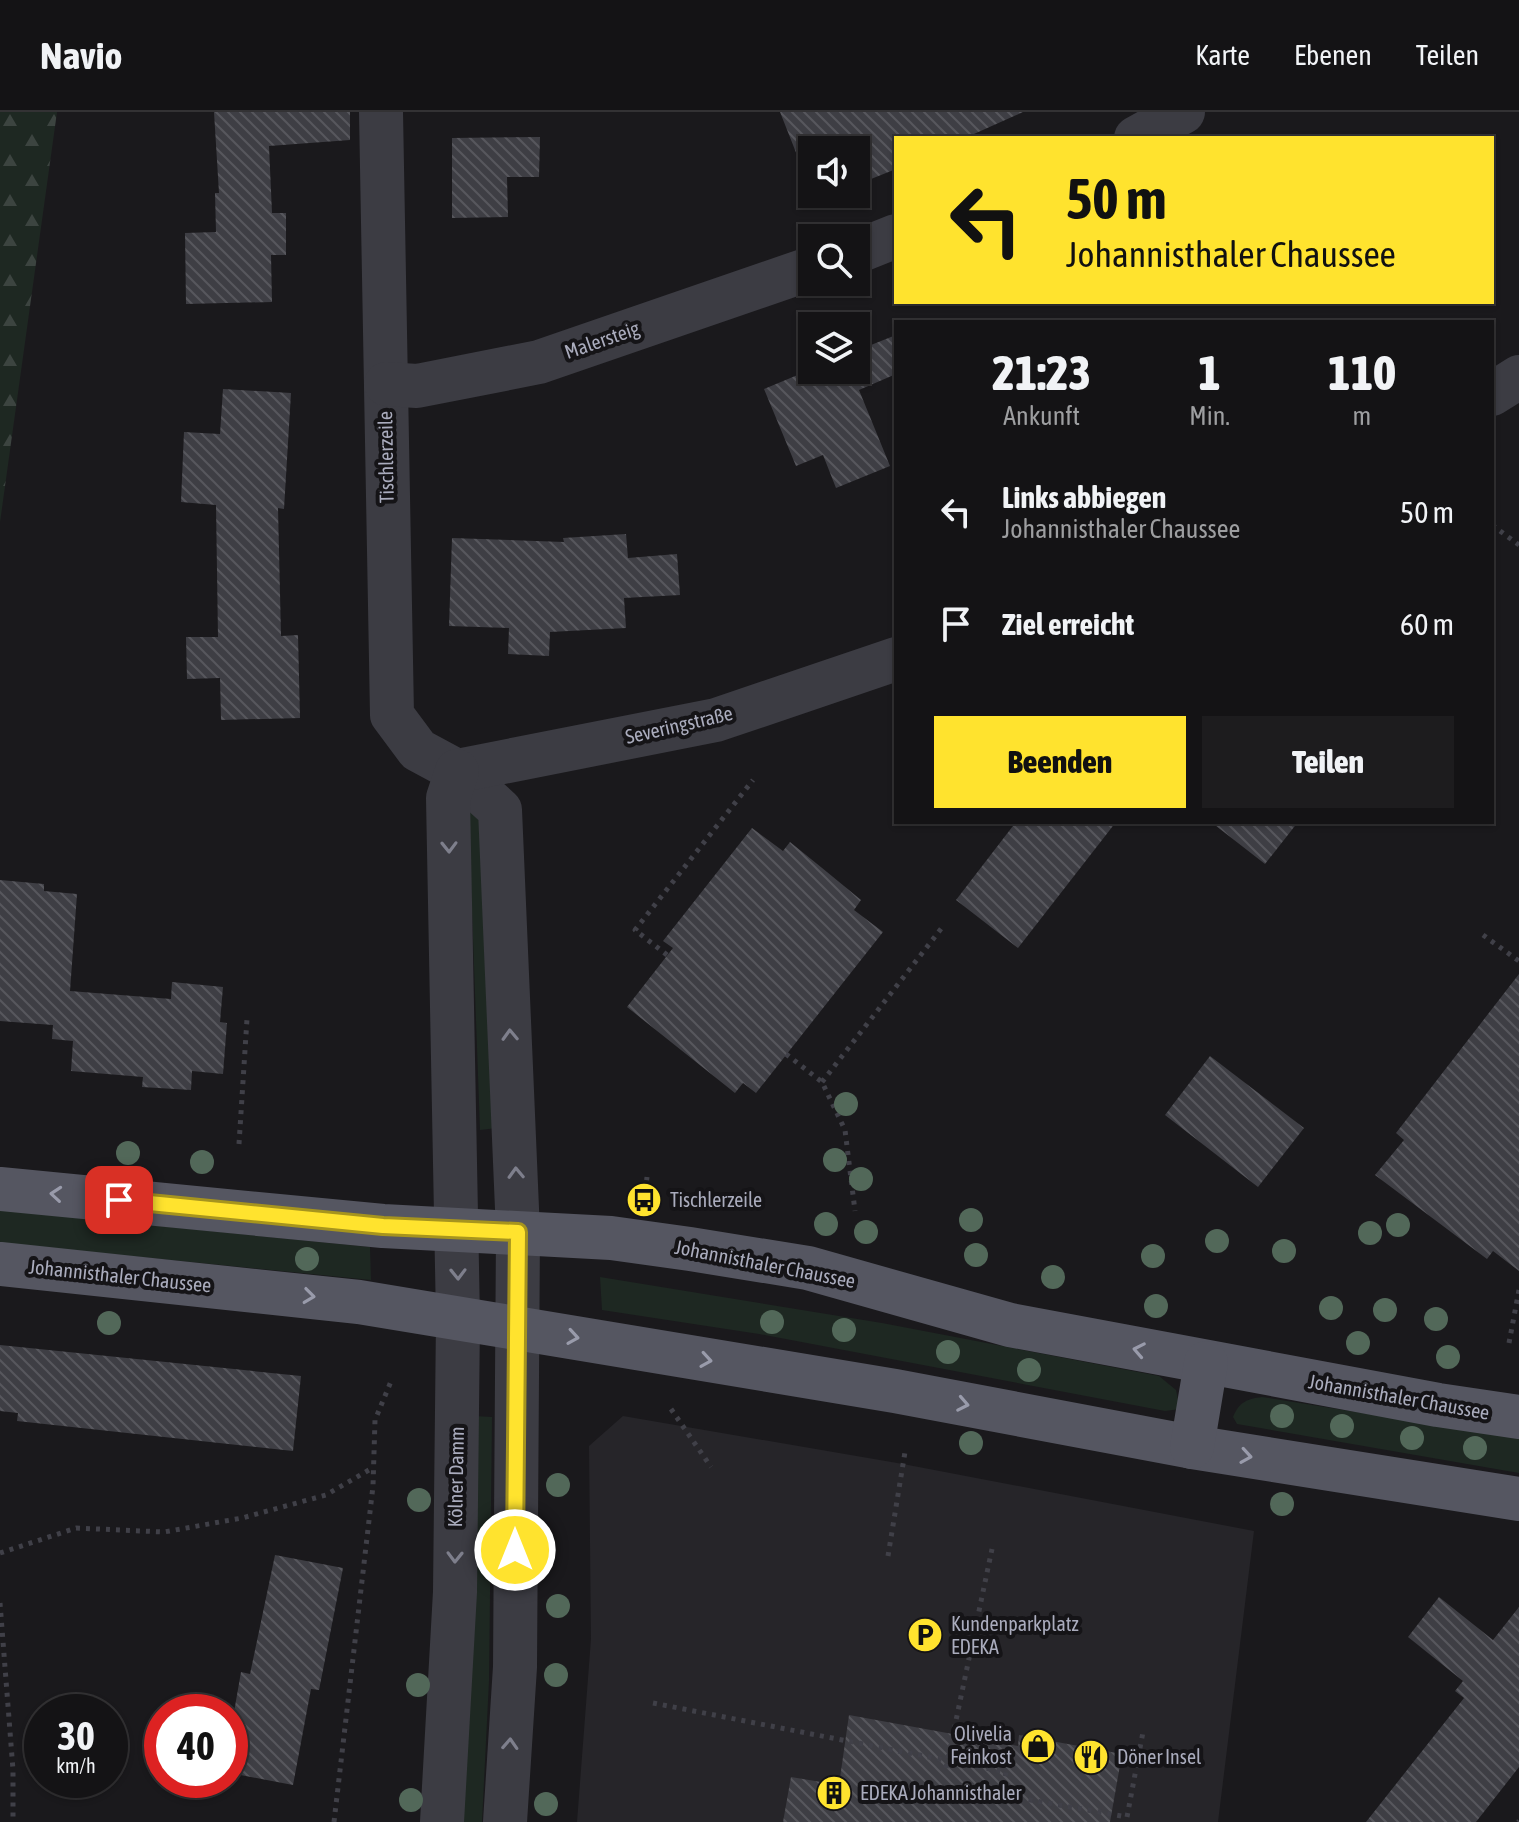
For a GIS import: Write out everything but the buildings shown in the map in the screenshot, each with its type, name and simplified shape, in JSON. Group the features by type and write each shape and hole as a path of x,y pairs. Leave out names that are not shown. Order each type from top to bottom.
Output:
{"main road":[{"name":"Johannisthaler Chaussee","path":"0,1189 383,1226 611,1238 808,1268 1010,1325 1206,1363 1519,1417"},
{"name":"Johannisthaler Chaussee","path":"0,1264 259,1290 517,1328 895,1391 1192,1447 1519,1499"},
{"path":"1192,1447 1206,1363"}],"street":[{"name":"Tischlerzeile","path":"381,112 392,715 418,750 457,771 500,810 518,1232"},
{"path":"1140,136 1183,112"},
{"path":"870,246 894,237"},
{"name":"Malersteig","path":"386,384 417,386 539,362 798,273"},
{"path":"1494,393 1519,377"},
{"name":"Severingstraße","path":"457,771 716,720 894,660"},
{"path":"457,771 448,798 457,1228"},
{"name":"Kölner Damm","path":"442,1822 455,1592 457,1228"},
{"path":"505,1822 515,1667 518,1232"}],"path":[{"path":"1494,526 1519,545"},
{"path":"667,955 635,930 753,780"},
{"path":"822,1082 944,925"},
{"path":"1483,935 1519,961"},
{"path":"239,1144 247,1019"},
{"path":"786,1054 822,1082 845,1130 855,1211"},
{"path":"644,1200 647,1177"},
{"path":"1509,1343 1519,1290"},
{"path":"334,1822 374,1467 375,1420 392,1379"},
{"path":"671,1409 711,1467"},
{"path":"888,1556 905,1452"},
{"path":"0,1553 76,1528 164,1532 242,1518 326,1495 374,1467"},
{"path":"946,1768 992,1549"},
{"path":"0,1603 13,1770 13,1822"},
{"path":"653,1703 1006,1772 1002,1795 1127,1817 1143,1732"}],"shaded area":[{"name":"Kundenparkplatz EDEKA","path":"623,1416 903,1464 1254,1531 1218,1822 577,1822 591,1639 589,1446"}],"green space":[{"path":"0,112 57,112 0,522"},
{"path":"479,796 497,1128 480,1130 468,801"},
{"path":"0,1210 370,1247 371,1280 0,1243"},
{"path":"600,1277 882,1323 1159,1376 1176,1390 1180,1409 1165,1411 759,1334 602,1310"},
{"path":"1262,1397 1519,1438 1519,1473 1237,1424 1233,1417 1241,1405"},
{"path":"474,1416 492,1417 489,1681 482,1822 461,1822"}],"place":[{"name":"Tischlerzeile","path":"644,1200"},
{"name":"Kundenparkplatz EDEKA","path":"925,1635"},
{"name":"Olivelia Feinkost","path":"1038,1746"},
{"name":"Döner Insel","path":"1091,1757"},
{"name":"EDEKA Johannisthaler","path":"834,1793"}],"route":[{"path":"119,1200 383,1226 518,1232 515,1550"}]}
